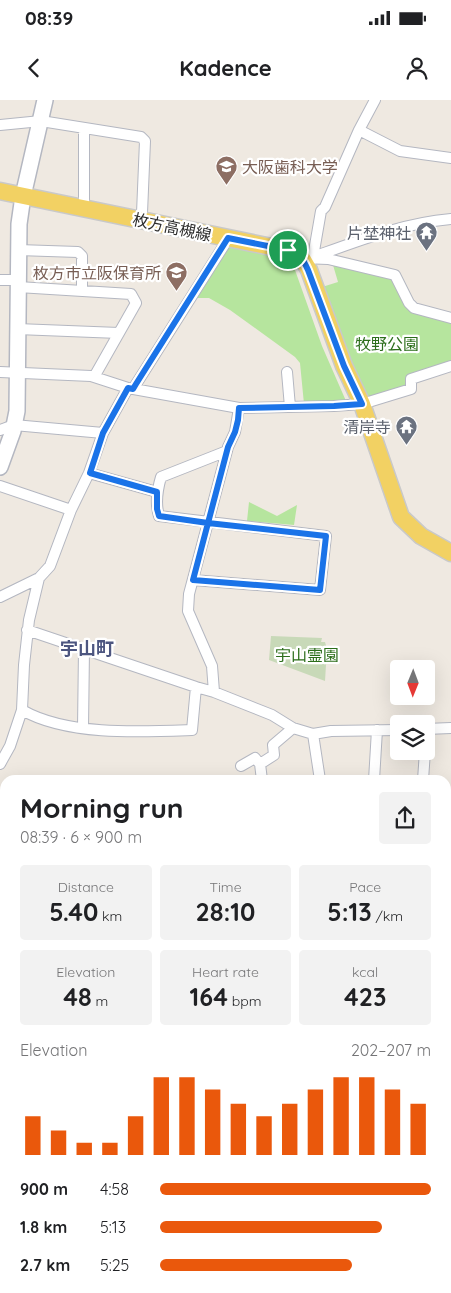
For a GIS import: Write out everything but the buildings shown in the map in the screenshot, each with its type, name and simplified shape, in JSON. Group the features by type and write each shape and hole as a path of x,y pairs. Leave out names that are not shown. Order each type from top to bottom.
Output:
{"main road":[{"name":"枚方高槻線","path":"0,191 288,250 308,258"},
{"path":"308,258 308,270 344,366 362,404 401,517 421,536 451,553"}],"street":[{"path":"0,467 7,427 17,411 19,224 23,196 45,100"},
{"path":"308,258 321,211 325,207 359,130 375,100"},
{"path":"0,125 41,121 141,137 145,141 142,213 139,219"},
{"path":"84,128 84,208"},
{"path":"359,130 400,151 451,158"},
{"path":"308,258 367,237 430,221 451,219"},
{"path":"0,596 39,578 50,566 71,510 90,473 103,433 228,238"},
{"path":"18,250 78,252 82,256 82,290"},
{"path":"308,258 328,259 395,275 409,303 414,308 451,318"},
{"path":"0,280 131,294 136,303 94,377"},
{"path":"18,329 119,333"},
{"path":"0,372 94,377 131,388 239,408 290,408 362,404 411,389 411,379 451,366"},
{"path":"287,372 290,408"},
{"path":"214,692 212,666 188,611 189,594 227,450 235,432 239,408"},
{"path":"7,427 103,433"},
{"path":"193,580 320,590 326,536 159,516 157,492 161,477 227,450"},
{"path":"90,473 157,492"},
{"path":"0,486 71,510"},
{"path":"0,764 10,746 22,710 28,630 39,578"},
{"path":"28,630 196,688 214,692 272,715 293,728 313,734 331,731 390,730"},
{"path":"83,728 84,650"},
{"path":"22,710 33,716 83,728 144,732 192,730 196,688"},
{"path":"260,764 274,754 273,745 293,728"},
{"path":"435,729 451,728"},
{"path":"374,775 377,730"},
{"path":"313,734 319,775"},
{"path":"241,766 255,758 260,764 261,775"},
{"path":"423,775 424,760"}],"green space":[{"name":"牧野公園","path":"229,246 284,259 295,270 322,346 346,401 304,404 300,363 295,357 230,310 209,298 197,298"},
{"name":"牧野公園","path":"333,265 389,277 394,282 409,309 451,323 451,363 404,386 365,399 322,287 338,282"},
{"path":"249,502 277,516 297,505 294,525 247,521"},
{"name":"宇山霊園","path":"271,636 322,638 321,642 325,642 327,649 325,681 269,660"}],"place":[{"name":"大阪歯科大学","path":"226,186"},
{"name":"片埜神社","path":"427,252"},
{"name":"枚方市立阪保育所","path":"177,292"},
{"name":"清岸寺","path":"407,446"}],"district":[{"name":"宇山町","path":"87,648"}],"route":[{"path":"288,250 228,238 133,389 128,388 103,433 90,473 157,492 159,516 208,523 193,580 320,590 326,536 208,523 228,447 235,432 239,408 362,404 344,366 308,270 302,258 296,252 288,250"}]}
